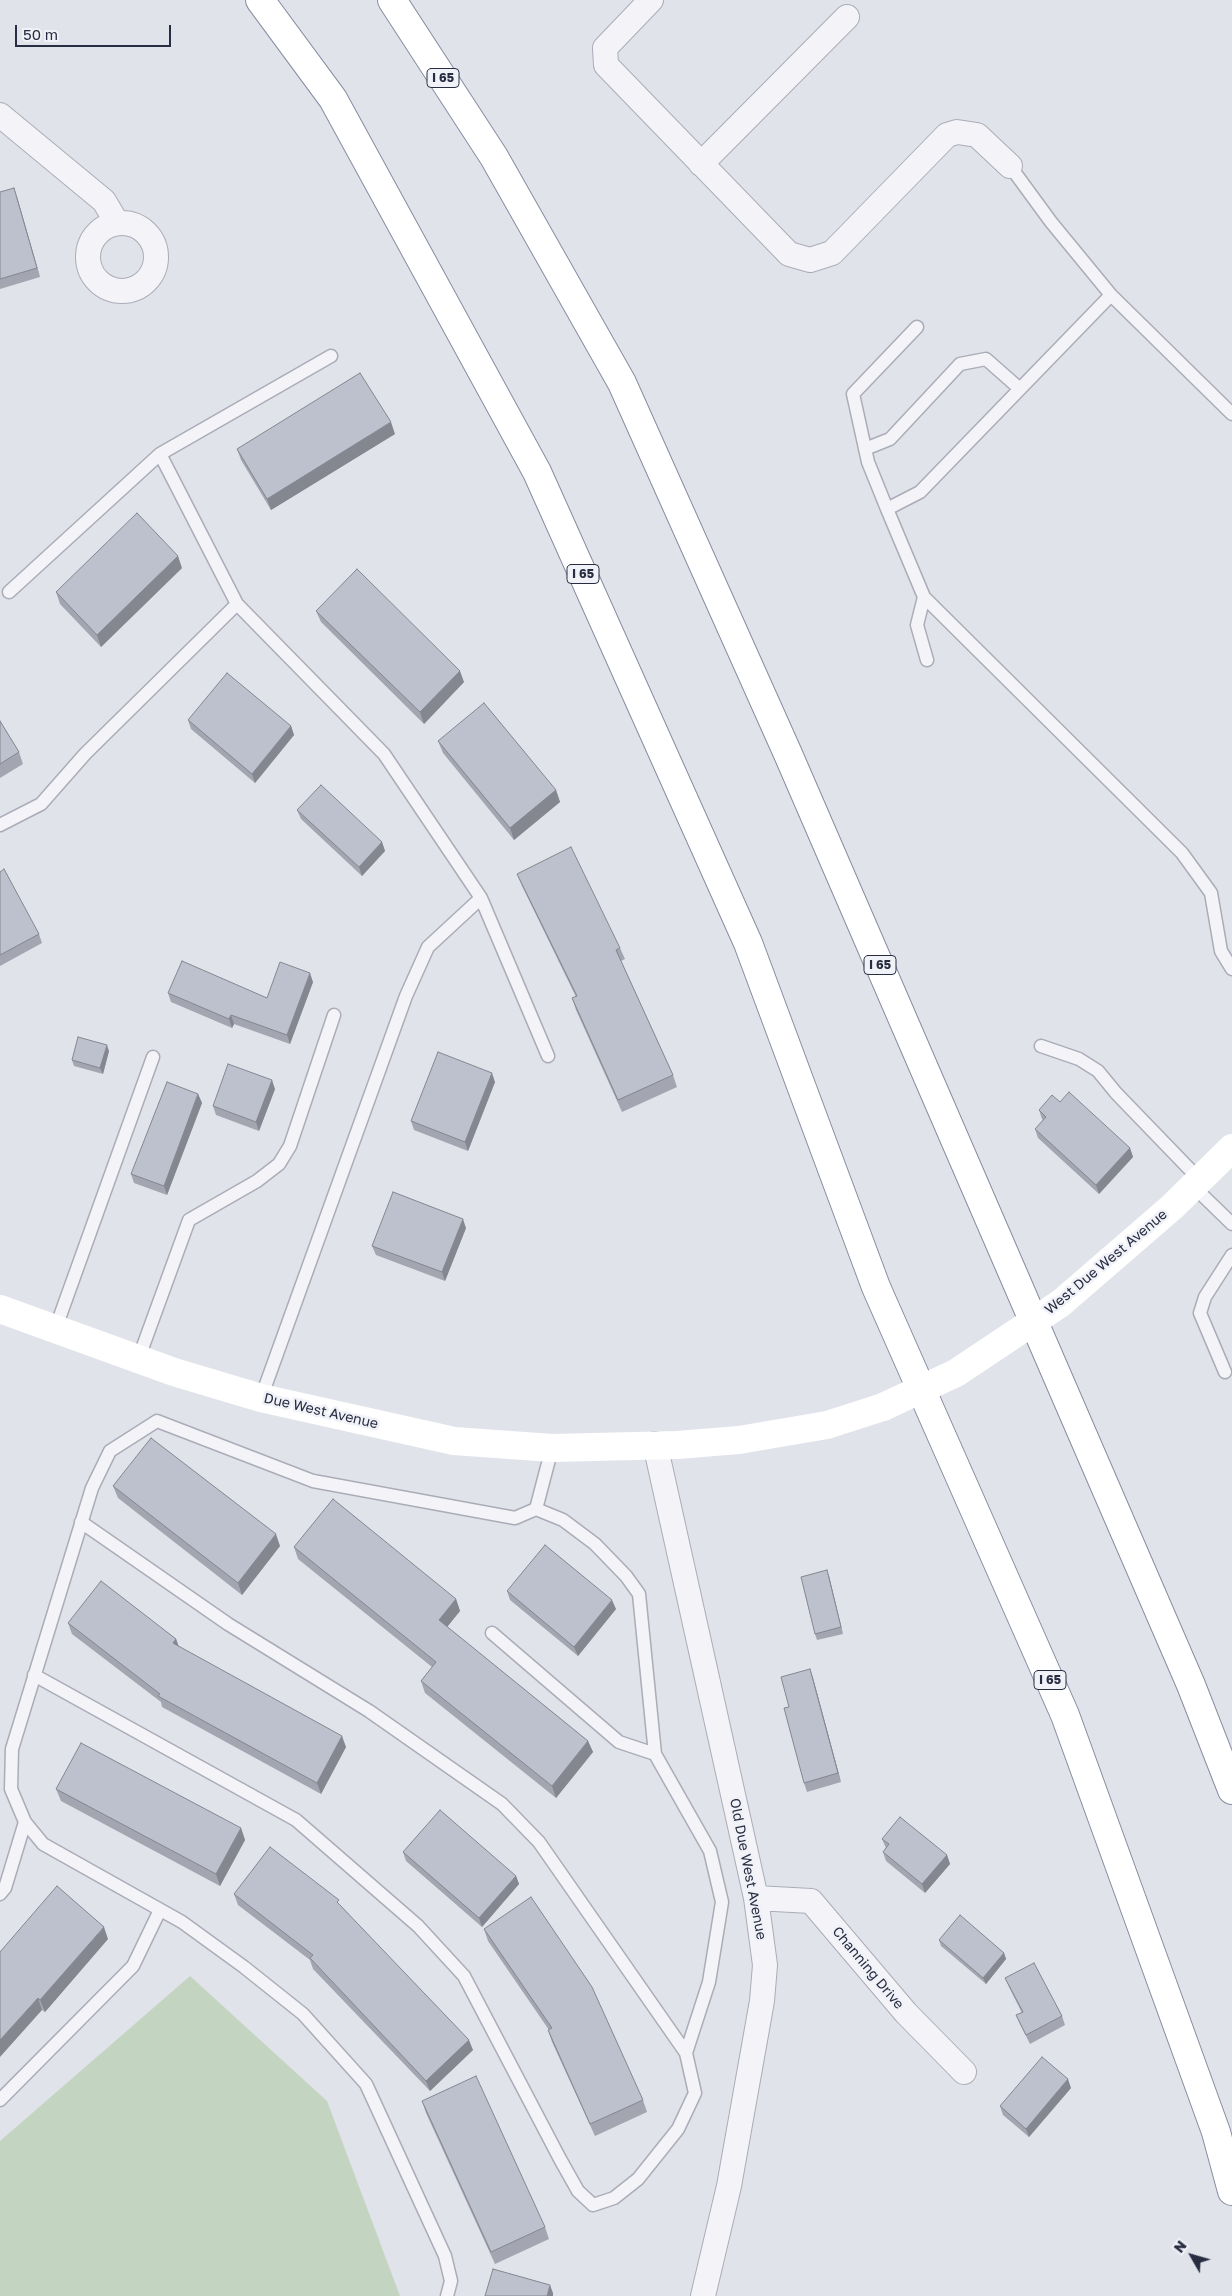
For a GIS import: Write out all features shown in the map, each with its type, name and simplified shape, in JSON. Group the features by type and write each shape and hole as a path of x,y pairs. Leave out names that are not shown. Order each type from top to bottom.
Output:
{"main road":[{"name":"I 65","path":"260,0 333,99 537,472 744,934 876,1287 1065,1714 1216,2132 1232,2191"},
{"name":"I 65","path":"392,0 494,157 622,383 788,754 1191,1685 1232,1790"},
{"name":"West Due West Avenue","path":"655,1444 677,1445 751,1439 826,1425 883,1407 956,1373 1061,1304 1172,1207 1232,1148"},
{"name":"Due West Avenue","path":"0,1310 138,1360 262,1398 454,1441 552,1448 655,1444"}],"street":[{"path":"651,0 605,48 606,65 789,254 810,260 832,254 946,135 956,132 977,136 1010,166"},
{"path":"701,164 847,17"},
{"path":"0,115 104,201 117,223"},
{"name":"Old Due West Avenue","path":"655,1444 756,1898 765,1965 762,2001 729,2186 703,2296"},
{"name":"Channing Drive","path":"756,1898 811,1901 906,2013 964,2072"}],"lane":[{"path":"1010,166 1051,222 1111,295 1232,414"},
{"path":"887,509 920,492 1111,295"},
{"path":"917,327 853,394 865,449 887,509 924,597 1182,853 1211,893 1221,951 1232,968"},
{"path":"9,592 160,454 331,356"},
{"path":"865,449 890,439 960,364 986,359 1020,389"},
{"path":"160,454 237,604 384,754 481,898 548,1056"},
{"path":"924,597 917,625 927,660"},
{"path":"0,825 41,804 85,754 237,604"},
{"path":"262,1398 406,996 428,946 481,898"},
{"path":"138,1360 188,1220 257,1182 279,1164 290,1146 334,1015"},
{"path":"1041,1046 1079,1059 1098,1071 1116,1094 1232,1224"},
{"path":"55,1330 153,1057"},
{"path":"1224,1372 1200,1313 1205,1297 1232,1255"},
{"path":"447,2296 451,2281 445,2256 366,2084 303,2014 244,1967 182,1922 43,1844 25,1822 11,1789 12,1749 92,1488 110,1452 157,1421 313,1482 515,1518 536,1509 563,1520 595,1544 626,1576 638,1594 655,1754 710,1851 722,1902 709,1982 686,2053"},
{"path":"536,1509 552,1448"},
{"path":"34,1675 296,1820 418,1926 464,1976 564,2167 578,2191 594,2205 614,2198 638,2179 678,2129 695,2093 686,2053 539,1842 502,1804 369,1711 228,1624 81,1522"},
{"path":"492,1633 619,1742 655,1754"},
{"path":"0,1894 5,1888 25,1822"},
{"path":"0,2100 133,1966 160,1910"}],"green space":[{"path":"190,1976 327,2101 400,2296 0,2296 0,2141"}],"building":[{"path":"14,188 37,268 0,279 0,192"},
{"path":"360,373 391,422 267,499 237,449"},
{"path":"137,513 178,556 97,635 56,592"},
{"path":"357,569 460,671 420,712 316,611"},
{"path":"227,673 291,726 252,774 188,720"},
{"path":"484,703 556,790 510,828 438,741"},
{"path":"0,721 19,752 0,764"},
{"path":"321,785 382,842 359,867 297,810"},
{"path":"571,847 620,948 616,950 673,1075 618,1100 572,998 577,996 517,874"},
{"path":"4,869 39,934 0,955 0,872"},
{"path":"182,961 267,998 280,962 310,973 287,1035 231,1015 229,1019 168,993"},
{"path":"78,1037 107,1045 100,1068 72,1060"},
{"path":"438,1052 492,1073 465,1142 411,1121"},
{"path":"228,1064 272,1080 256,1122 213,1106"},
{"path":"167,1082 198,1094 164,1186 131,1174"},
{"path":"1069,1092 1130,1148 1096,1185 1035,1129 1046,1117 1039,1110 1052,1095 1060,1102"},
{"path":"393,1192 463,1219 442,1272 372,1246"},
{"path":"151,1438 276,1534 238,1583 113,1486"},
{"path":"333,1499 456,1599 439,1620 588,1741 552,1786 421,1681 436,1662 294,1547"},
{"path":"545,1545 612,1600 574,1647 507,1591"},
{"path":"827,1570 841,1627 815,1634 801,1577"},
{"path":"101,1581 176,1639 173,1643 342,1736 317,1783 158,1696 160,1694 68,1623"},
{"path":"810,1669 838,1773 804,1783 784,1708 789,1707 781,1677"},
{"path":"81,1743 241,1828 216,1874 56,1789"},
{"path":"440,1810 516,1876 479,1918 403,1852"},
{"path":"900,1817 947,1855 922,1884 883,1852 889,1844 882,1839"},
{"path":"270,1847 339,1900 337,1902 469,2040 426,2081 310,1958 313,1955 234,1894"},
{"path":"57,1886 104,1927 40,2000 38,1998 0,2040 0,1952"},
{"path":"531,1897 592,1987 643,2100 590,2124 548,2030 552,2028 484,1929"},
{"path":"960,1915 1004,1953 983,1978 939,1940"},
{"path":"1034,1963 1062,2016 1026,2035 1016,2015 1023,2012 1005,1978"},
{"path":"1042,2057 1068,2079 1026,2129 1000,2106"},
{"path":"476,2076 545,2227 491,2252 422,2101"},
{"path":"493,2269 550,2285 547,2296 485,2296"}]}
